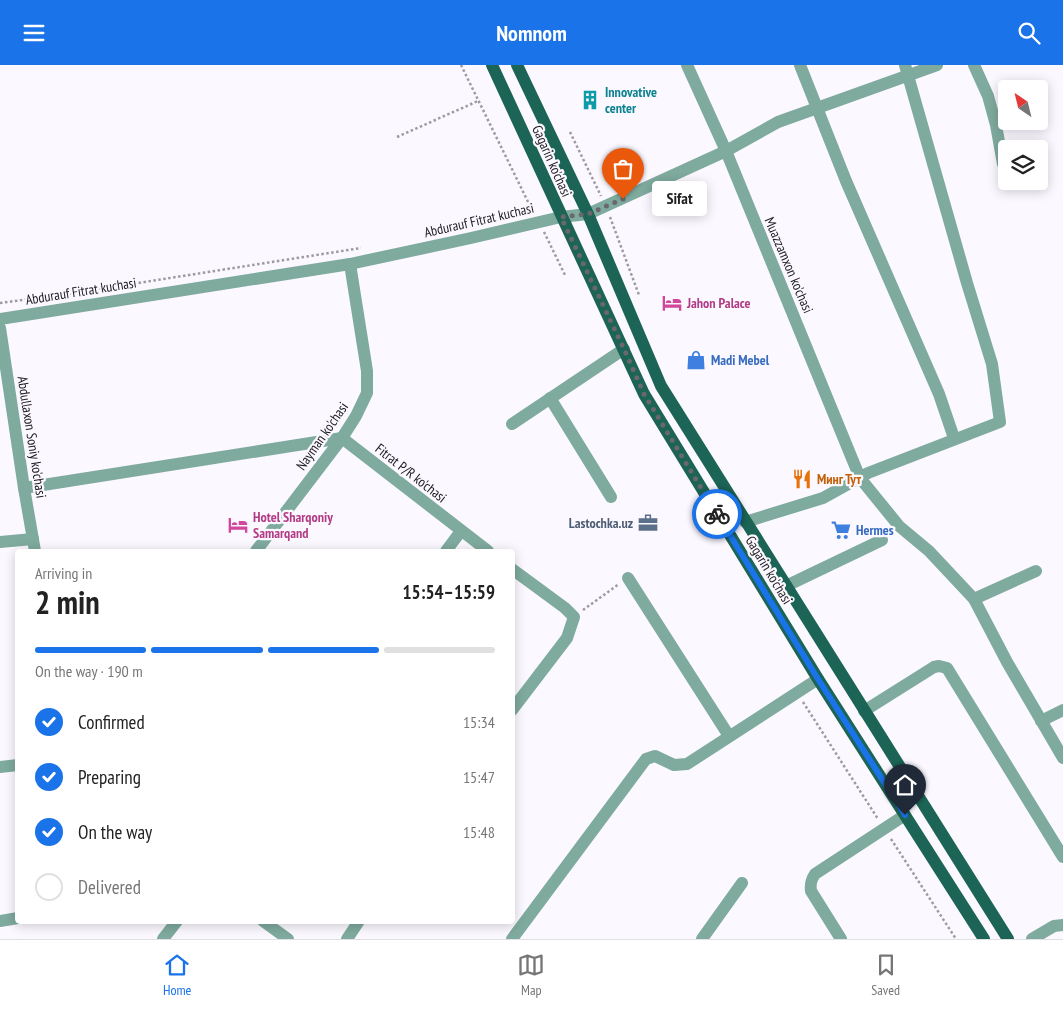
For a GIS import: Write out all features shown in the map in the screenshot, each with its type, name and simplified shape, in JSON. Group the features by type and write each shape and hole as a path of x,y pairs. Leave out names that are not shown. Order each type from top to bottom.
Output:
{"main road":[{"name":"Gagarin ko'chasi","path":"492,65 644,394 818,679 984,939"},
{"name":"Gagarin ko'chasi","path":"517,65 588,214 661,385 745,522 1008,939"}],"street":[{"name":"Muazzamxon ko'chasi","path":"687,65 726,151 860,479 899,526 930,551 974,599 1063,758"},
{"path":"800,65 846,181 939,394 954,438"},
{"name":"Abdurauf Fitrat kuchasi","path":"0,319 350,264 561,217 588,214 726,151 778,122 906,71 938,65"},
{"path":"974,65 988,96 999,140"},
{"path":"745,522 823,498 868,473 954,438 1000,422 992,364 906,71"},
{"name":"Nayman ko'chasi","path":"258,549 342,438 356,416 367,393 367,371 350,264"},
{"name":"Abdullaxon Soniy ko'chasi","path":"0,328 34,545"},
{"path":"512,424 624,349"},
{"path":"550,398 611,497"},
{"path":"24,488 342,438"},
{"name":"Fitrat P/R ko'chasi","path":"342,438 485,549"},
{"path":"448,549 461,531"},
{"path":"786,586 882,540"},
{"path":"0,542 34,545"},
{"path":"515,571 569,612 567,638 515,706"},
{"path":"974,599 1036,571"},
{"path":"628,578 729,736"},
{"path":"864,711 934,667 944,666 947,668 1063,857"},
{"path":"512,939 646,759 655,756 674,765 687,764 818,679"},
{"path":"1041,721 1063,710"},
{"path":"0,767 15,765"},
{"path":"841,939 811,891 812,878 815,874 905,815"},
{"path":"702,939 742,883"},
{"path":"0,921 15,918"},
{"path":"163,939 174,924"},
{"path":"266,924 288,939"},
{"path":"346,939 357,924"},
{"path":"1032,939 1054,926 1063,925"}],"path":[{"path":"461,65 565,275"},
{"path":"397,137 478,101"},
{"path":"0,303 363,247"},
{"path":"569,612 628,578"},
{"path":"796,693 956,939"}],"way so far":[{"path":"623,199 588,214 577,217 561,217 644,394 717,514"}],"place":[{"name":"Innovative center","path":"590,100"},
{"name":"Sifat","path":"623,199"},
{"name":"Jahon Palace","path":"672,303"},
{"name":"Madi Mebel","path":"696,360"},
{"name":"Минг Тут","path":"802,479"},
{"name":"Lastochka.uz","path":"648,523"},
{"name":"Hotel Sharqoniy Samarqand","path":"238,525"},
{"name":"Hermes","path":"841,530"}],"route":[{"path":"717,514 818,679 905,815"}]}
